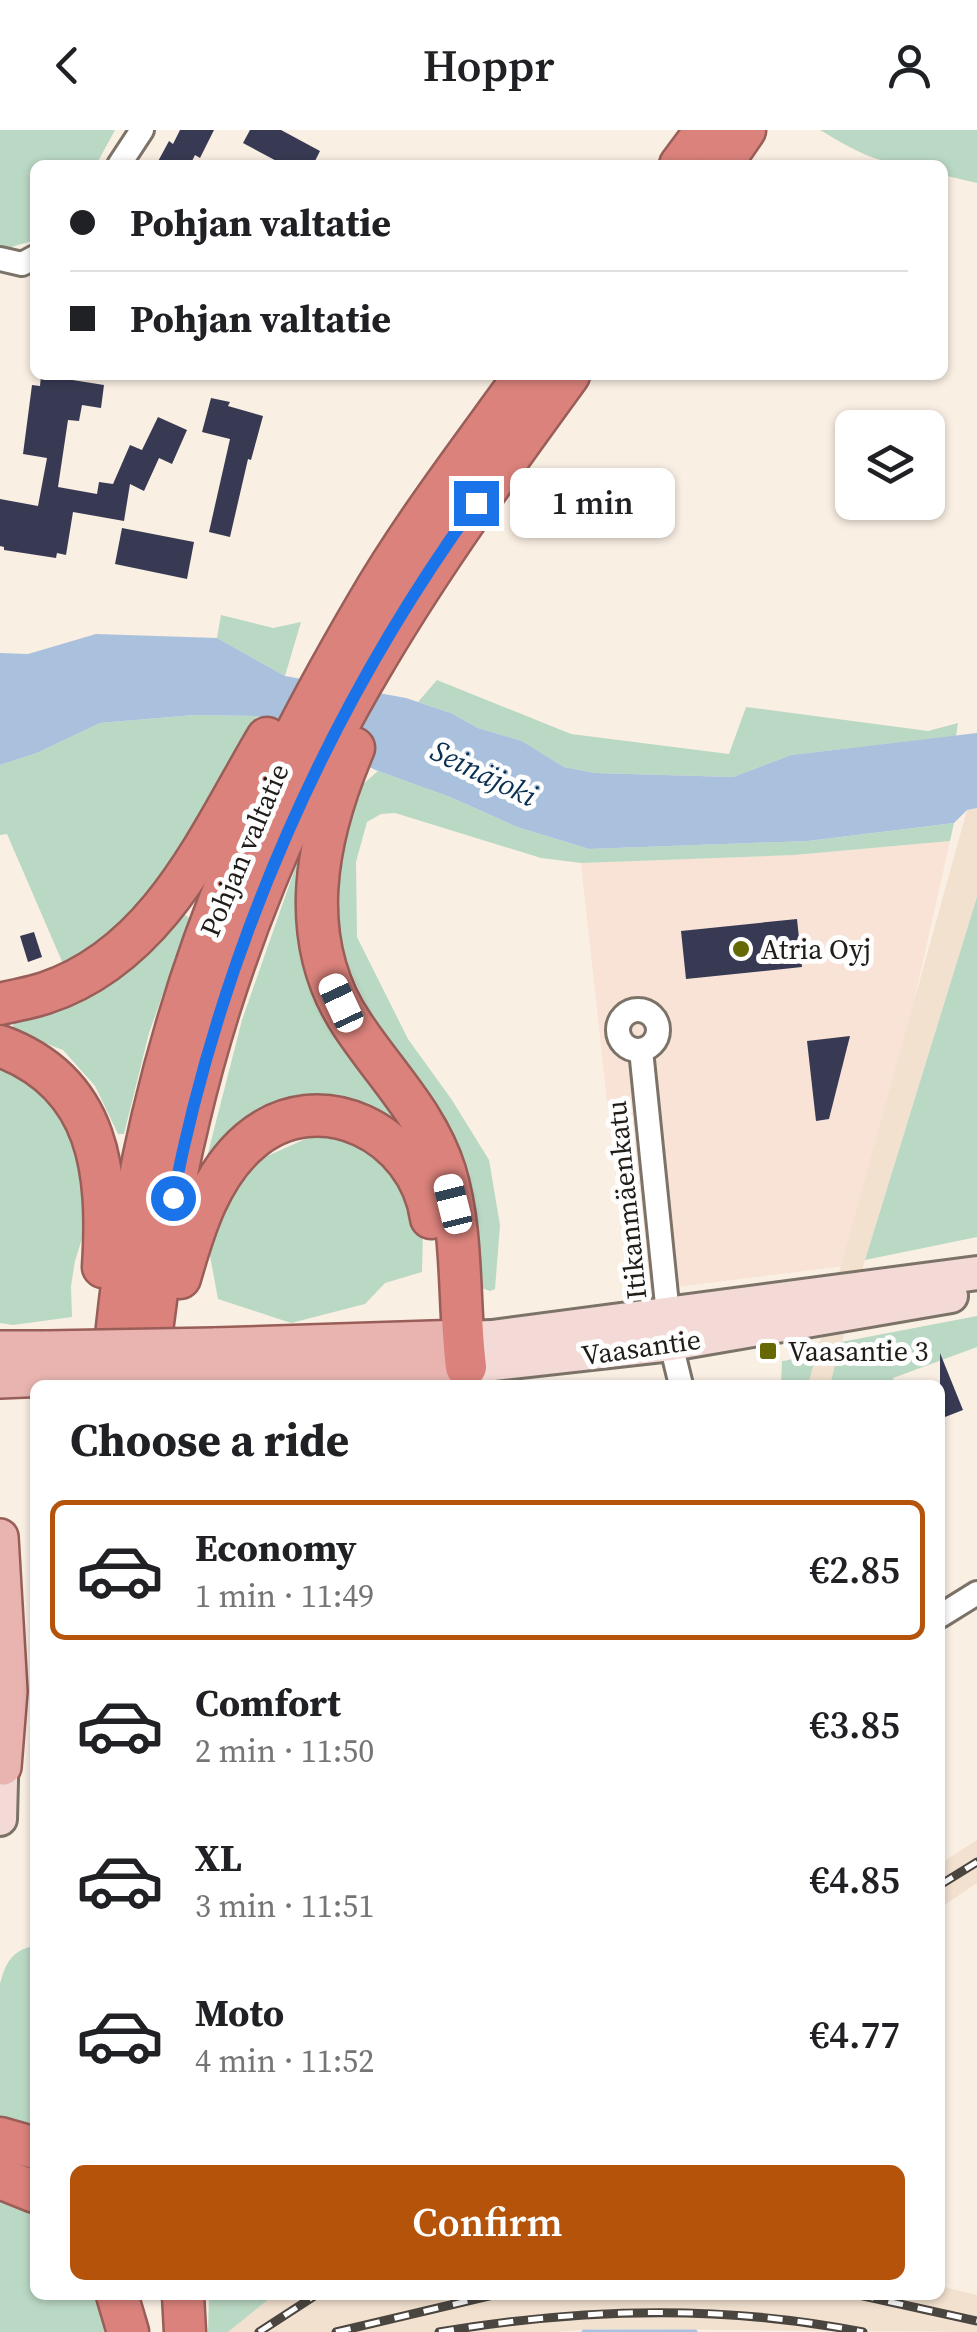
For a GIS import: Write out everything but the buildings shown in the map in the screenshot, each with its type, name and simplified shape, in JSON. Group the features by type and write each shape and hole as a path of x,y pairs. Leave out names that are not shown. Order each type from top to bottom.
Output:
{"highway":[{"path":"684,160 706,130"},
{"path":"723,160 744,130"},
{"path":"0,1004 47,992 125,946 181,886 292,782 360,652 350,606 396,557 521,380"},
{"name":"Pohjan valtatie","path":"112,1380 122,1280 151,1125 202,950 235,862 292,782 360,652 453,535 565,380"},
{"path":"292,782 320,848 316,892 320,951 349,1021 413,1106 445,1170 453,1204 453,1353"},
{"name":"Pohjan valtatie","path":"146,1380 157,1285 188,1121 292,782"},
{"path":"0,1046 44,1069 68,1092 88,1124 99,1152 105,1188 95,1380"},
{"path":"163,1380 181,1276 192,1235 210,1193 229,1162 252,1139 278,1124 310,1116 335,1116 378,1133 405,1155 420,1179 430,1208 453,1353"},
{"path":"0,2138 30,2147"},
{"path":"0,2178 30,2190"},
{"path":"118,2300 128,2332"},
{"path":"145,2300 147,2332"},
{"path":"182,2300 185,2332"}],"main road":[{"name":"Vaasantie","path":"670,1328 977,1273"},
{"name":"Vaasantie","path":"0,1380 47,1364 453,1353 962,1295 977,1287"},
{"name":"Vaasantie","path":"0,1349 47,1364"},
{"path":"0,1537 9,1690 0,1819"},
{"path":"0,1705 2,1767"}],"street":[{"path":"122,160 142,130"},
{"name":"Itikanmäenkatu","path":"641,1050 670,1328 680,1380"},
{"path":"945,1613 977,1593"}],"shaded area":[{"path":"977,808 977,897 831,1380 809,1380 967,810"},
{"path":"950,841 912,1010 843,1266 628,1293 581,863 794,855"},
{"path":"977,1840 977,1883 945,1905 945,1861"},
{"path":"945,2287 977,2295 977,2332 594,2329 228,2332 268,2300 945,2300"}],"green space":[{"path":"0,130 115,130 99,160 30,160 30,241 8,248 0,246"},
{"path":"820,130 977,130 977,183 948,176 948,160 883,160 853,149"},
{"path":"221,615 273,628 301,622 285,676 217,638"},
{"path":"437,680 571,734 729,754 746,707 928,731 958,723 956,736 791,755 733,777 595,773 564,767 522,741 478,728 451,713 418,702"},
{"path":"195,715 258,716 153,898 67,973 7,834 0,835 0,765 37,753 100,723"},
{"path":"378,771 517,827 589,849 808,841 954,823 950,841 794,855 581,863 541,858 395,813 381,814 367,822 356,862 357,937 408,1039 489,1160 500,1225 495,1289 490,1291 479,1287 478,1225 471,1187 456,1143 369,1011 337,943 334,868 355,791"},
{"path":"313,817 306,945 432,1162 329,1097 195,1204 242,1020"},
{"path":"977,897 977,1237 865,1260"},
{"path":"183,914 190,918 149,1033 124,1134 118,1134 95,1086 63,1050 13,1031 13,1021 97,994 141,961"},
{"path":"0,1066 46,1094 82,1147 90,1213 75,1261 72,1317 13,1325 0,1323"},
{"path":"312,1136 367,1145 409,1179 423,1230 422,1272 385,1283 365,1304 291,1323 218,1299 208,1245 228,1196 265,1157"},
{"path":"977,1316 977,1347 894,1380 831,1380 841,1342"},
{"path":"819,1345 809,1380 781,1380 782,1361"},
{"path":"30,1947 30,2137 0,2128 0,1984 11,1958"},
{"path":"0,2194 30,2205 30,2300 110,2300 119,2332 0,2332"},
{"path":"209,2300 268,2300 228,2332 208,2332"}],"water":[{"name":"Seinäjoki","path":"96,634 217,638 285,676 406,698 451,713 478,728 522,741 564,767 595,773 733,777 791,755 977,733 977,808 967,810 954,823 808,841 589,849 517,827 378,771 257,716 195,715 100,723 37,753 0,765 0,653 28,654"}],"waterway":[{"path":"584,2332 695,2332"}],"railway":[{"path":"945,1882 977,1862"},
{"path":"259,2332 308,2300"},
{"path":"336,2332 472,2300"},
{"path":"882,2300 977,2321"},
{"path":"439,2332 545,2318 651,2313 757,2317 863,2332"}],"place":[{"name":"Atria Oyj","path":"741,949"},
{"name":"Vaasantie 3","path":"768,1351"}],"route":[{"path":"173,1198 188,1121 240,948 306,790 375,659 476,503"}]}
